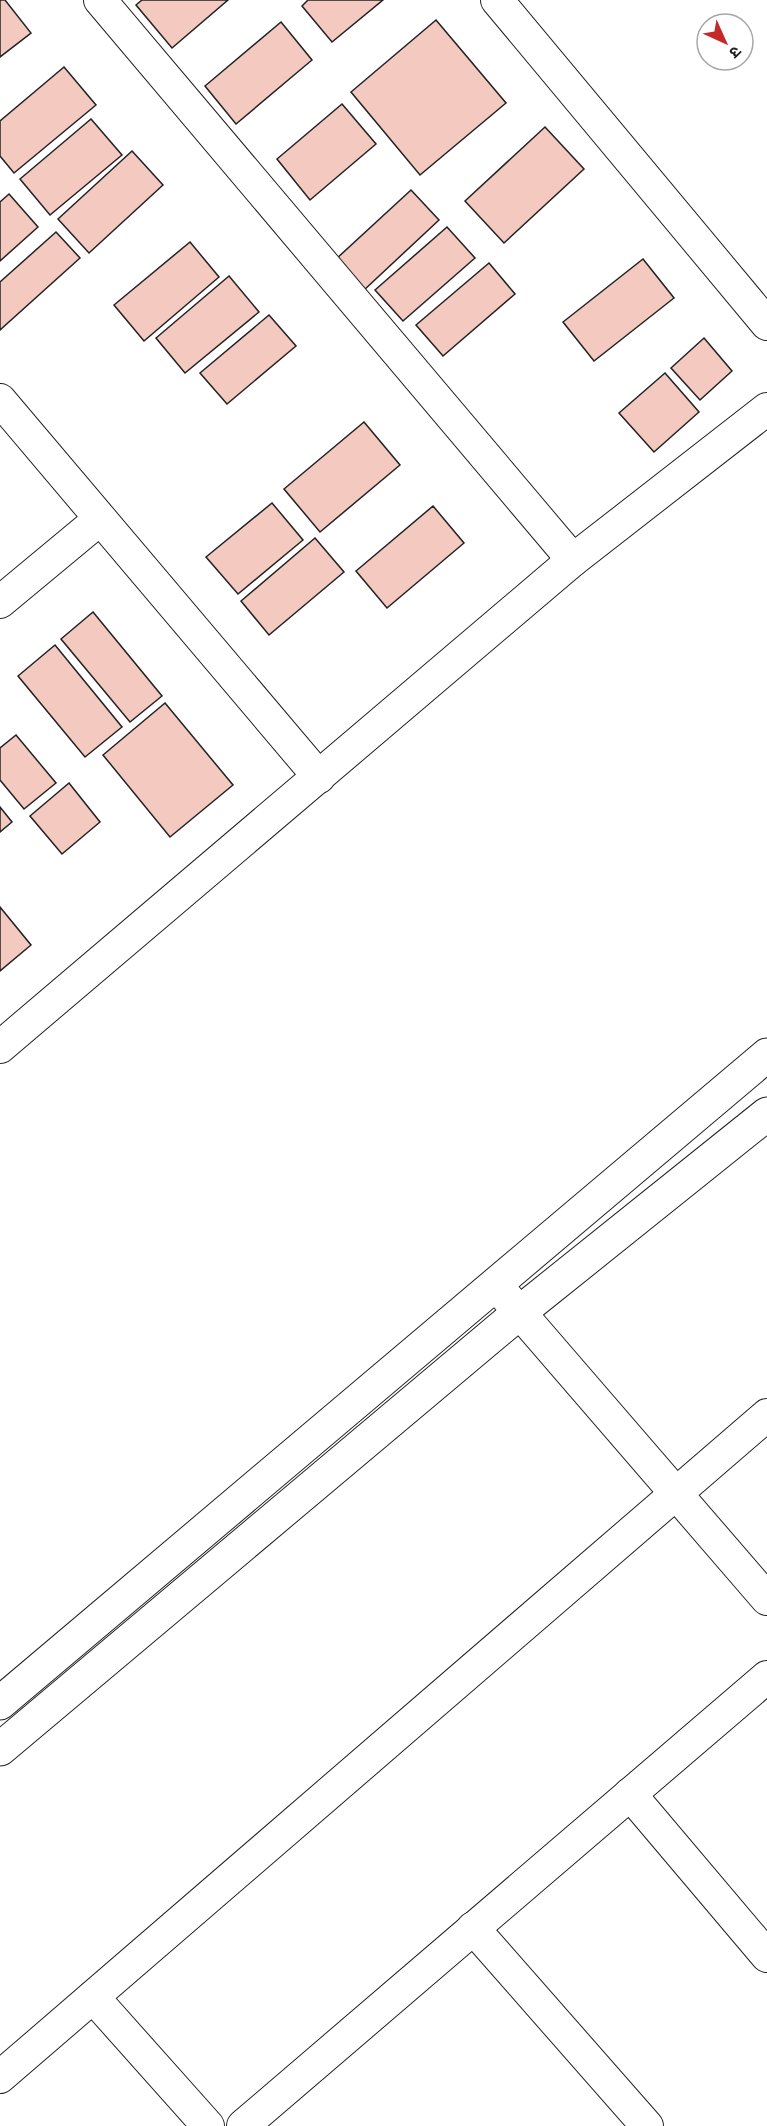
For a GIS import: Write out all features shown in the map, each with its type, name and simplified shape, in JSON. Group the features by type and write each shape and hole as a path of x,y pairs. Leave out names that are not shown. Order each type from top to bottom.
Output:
{"street":[{"path":"100,0 573,560"},
{"path":"497,0 767,324"},
{"path":"0,400 319,777"},
{"path":"0,1047 573,560 767,409"},
{"path":"0,602 100,519"},
{"path":"0,1702 767,1055"},
{"path":"1,1745 520,1312 767,1114"},
{"path":"496,1285 767,1599"},
{"path":"0,2077 767,1414"},
{"path":"243,2126 767,1677"},
{"path":"630,1794 767,1956"},
{"path":"473,1928 647,2126"},
{"path":"93,1997 208,2126"}],"building":[{"path":"0,0 5,0 31,33 0,57"},
{"path":"142,0 228,0 172,48 136,5"},
{"path":"308,0 383,0 332,42 302,6"},
{"path":"436,20 506,103 420,175 351,92"},
{"path":"281,22 312,60 236,124 205,86"},
{"path":"64,67 96,105 14,173 0,156 0,121"},
{"path":"342,104 376,144 310,200 277,159"},
{"path":"91,119 122,155 50,215 20,179"},
{"path":"545,127 584,169 504,243 465,201"},
{"path":"132,151 163,185 89,253 58,219"},
{"path":"411,190 439,220 363,291 335,260"},
{"path":"9,194 38,227 0,261 0,202"},
{"path":"447,227 475,258 403,321 375,290"},
{"path":"56,232 80,258 0,330 0,282"},
{"path":"190,242 219,277 144,341 114,305"},
{"path":"643,259 674,298 594,361 563,322"},
{"path":"489,263 515,294 443,356 416,325"},
{"path":"229,276 259,312 185,373 156,338"},
{"path":"269,315 296,346 227,404 200,373"},
{"path":"704,338 732,371 700,400 671,368"},
{"path":"665,373 699,412 654,452 619,413"},
{"path":"364,422 400,465 320,532 284,489"},
{"path":"272,503 303,540 238,594 206,557"},
{"path":"433,506 464,543 387,608 356,571"},
{"path":"315,538 344,572 269,635 241,601"},
{"path":"93,612 162,696 130,722 61,639"},
{"path":"55,645 122,727 85,757 18,676"},
{"path":"165,703 233,785 170,837 103,755"},
{"path":"16,735 56,783 24,809 0,780 0,748"},
{"path":"69,783 100,822 62,854 30,816"},
{"path":"0,807 12,822 0,832"},
{"path":"0,907 31,945 0,971"}]}
